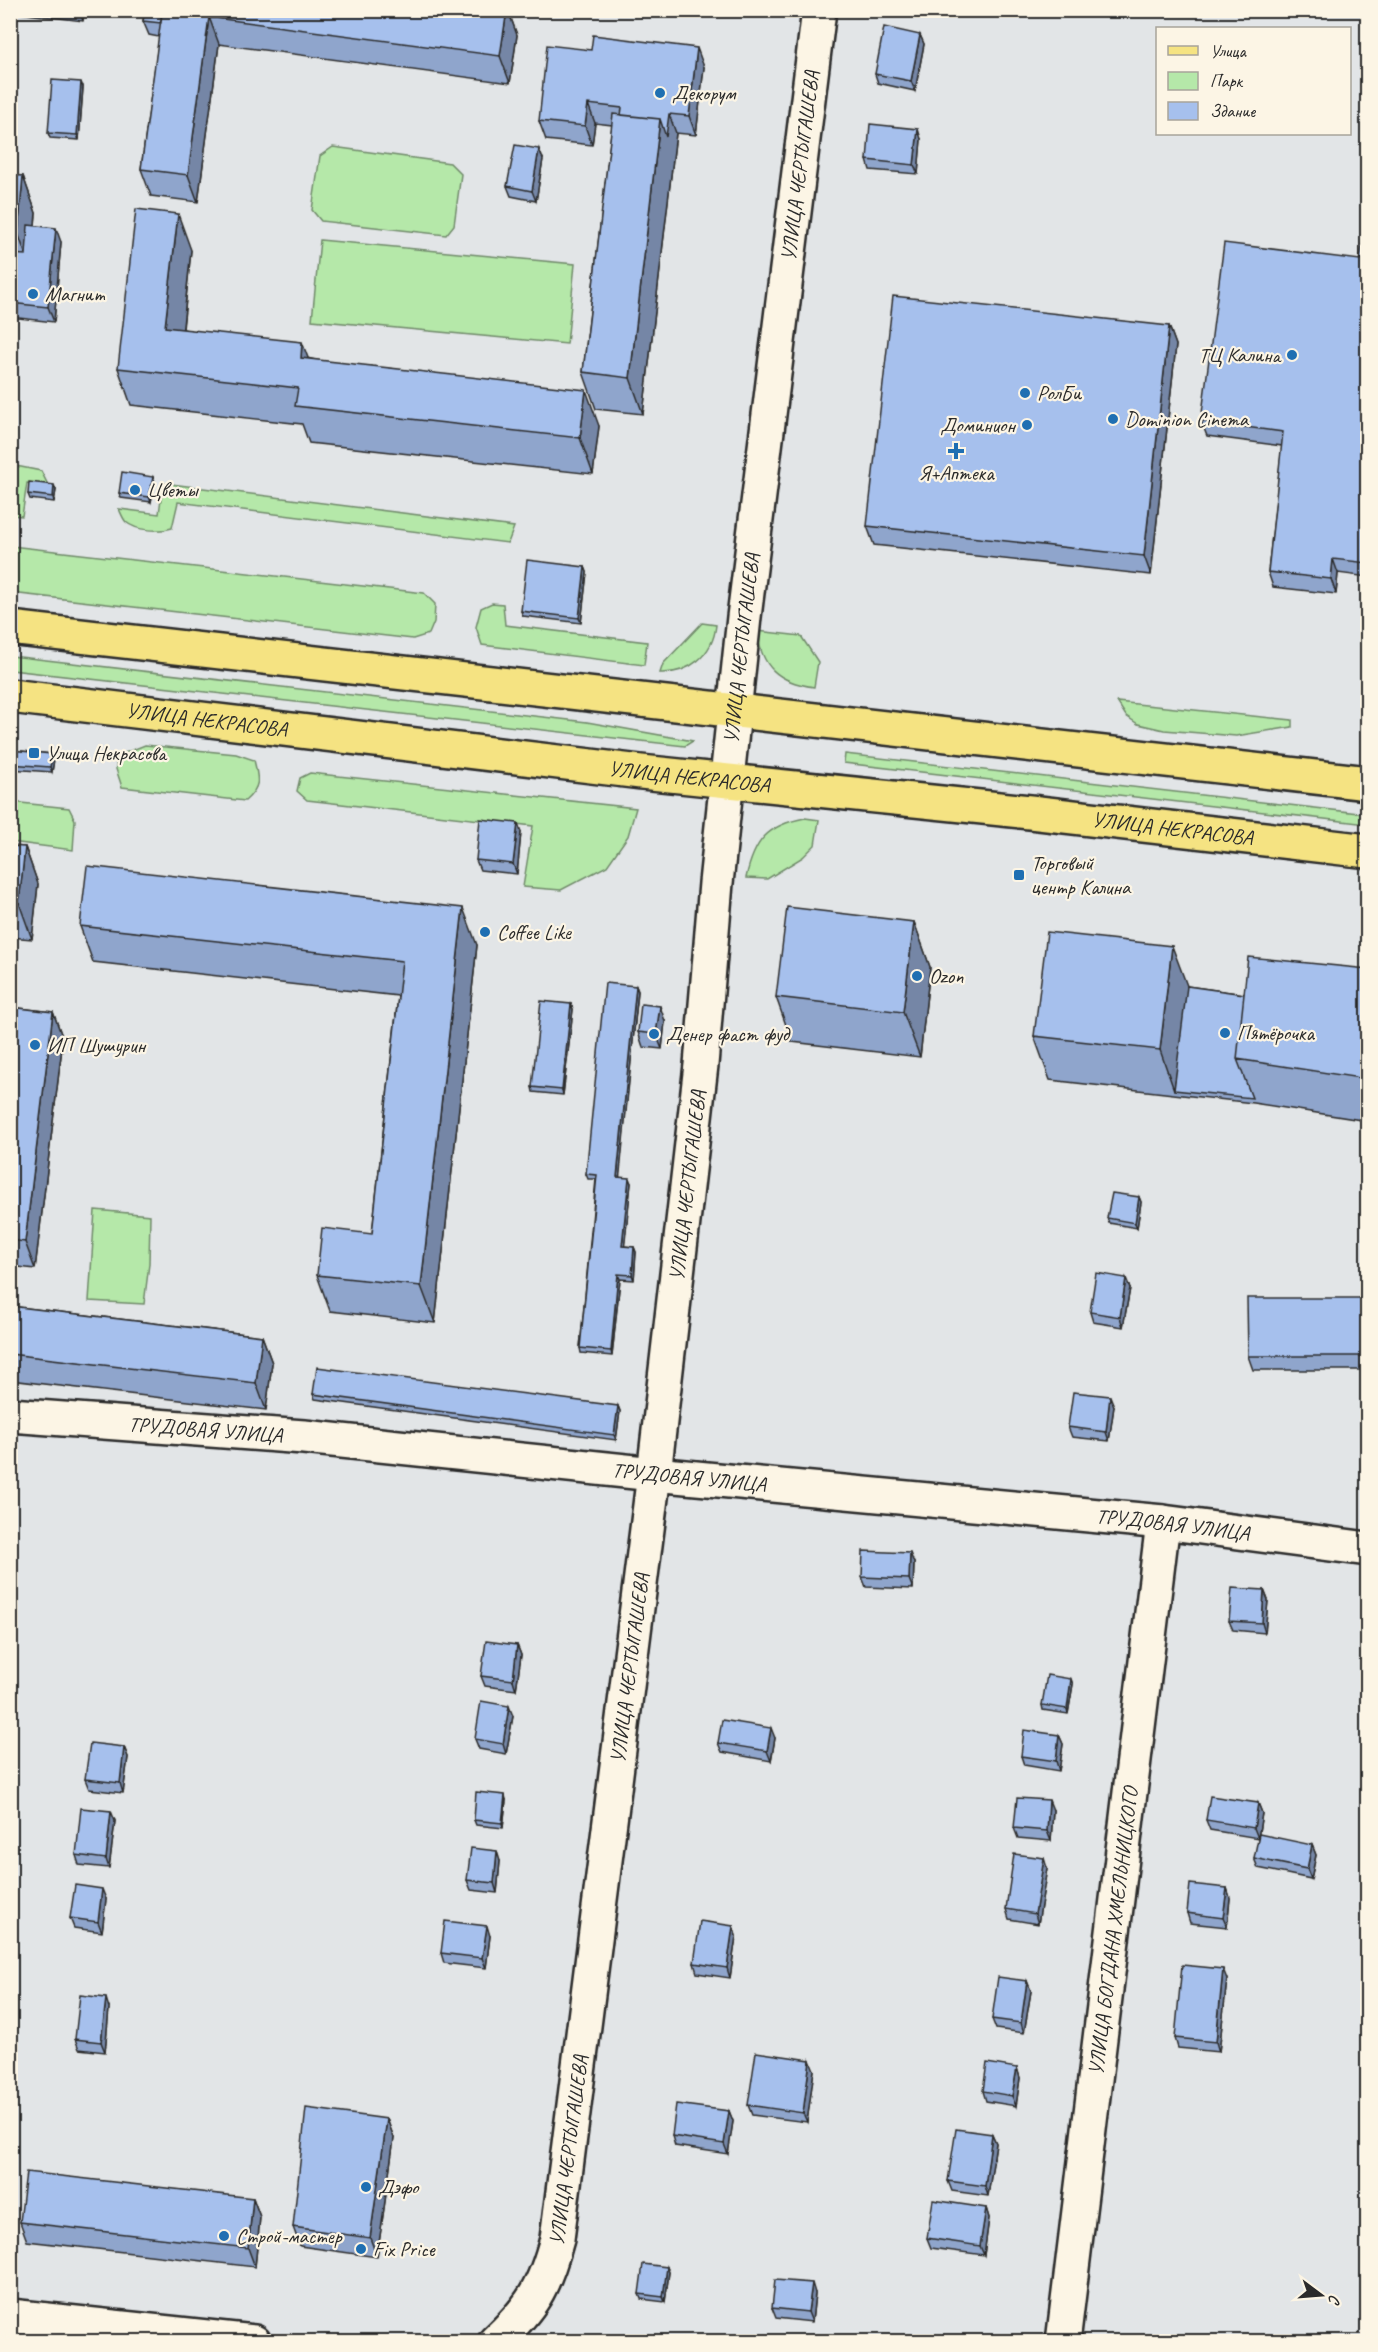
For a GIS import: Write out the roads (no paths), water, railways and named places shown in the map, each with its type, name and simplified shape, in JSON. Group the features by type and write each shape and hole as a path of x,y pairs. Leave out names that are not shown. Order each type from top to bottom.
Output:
{"main road":[{"path":"10,628 1368,783"},
{"name":"УЛИЦА НЕКРАСОВА","path":"10,696 640,772 1368,851"}],"street":[{"name":"УЛИЦА ЧЕРТЫГАШЕВА","path":"495,2342 515,2323 544,2283 557,2239 654,1474 701,1065 734,712 819,10"},
{"name":"ТРУДОВАЯ УЛИЦА","path":"10,1415 304,1437 654,1474 1163,1522 1368,1549"},
{"name":"УЛИЦА БОГДАНА ХМЕЛЬНИЦКОГО","path":"1063,2342 1163,1522"},
{"path":"10,2316 254,2342"}],"place":[{"name":"Декорум","path":"660,93"},
{"name":"Магнит","path":"33,294"},
{"name":"ТЦ Калина","path":"1292,355"},
{"name":"РолБи","path":"1025,393"},
{"name":"Dominion Cinema","path":"1113,419"},
{"name":"Доминион","path":"1027,425"},
{"name":"Я+Аптека","path":"956,451"},
{"name":"Цветы","path":"135,490"},
{"name":"Улица Некрасова","path":"34,753"},
{"name":"Торговый центр Калина","path":"1019,875"},
{"name":"Coffee Like","path":"485,932"},
{"name":"Ozon","path":"917,976"},
{"name":"Пятёрочка","path":"1225,1033"},
{"name":"Денер фаст фуд","path":"654,1034"},
{"name":"ИП Шушурин","path":"35,1045"},
{"name":"Дэфо","path":"366,2187"},
{"name":"Строй-мастер","path":"224,2236"},
{"name":"Fix Price","path":"361,2249"}]}
